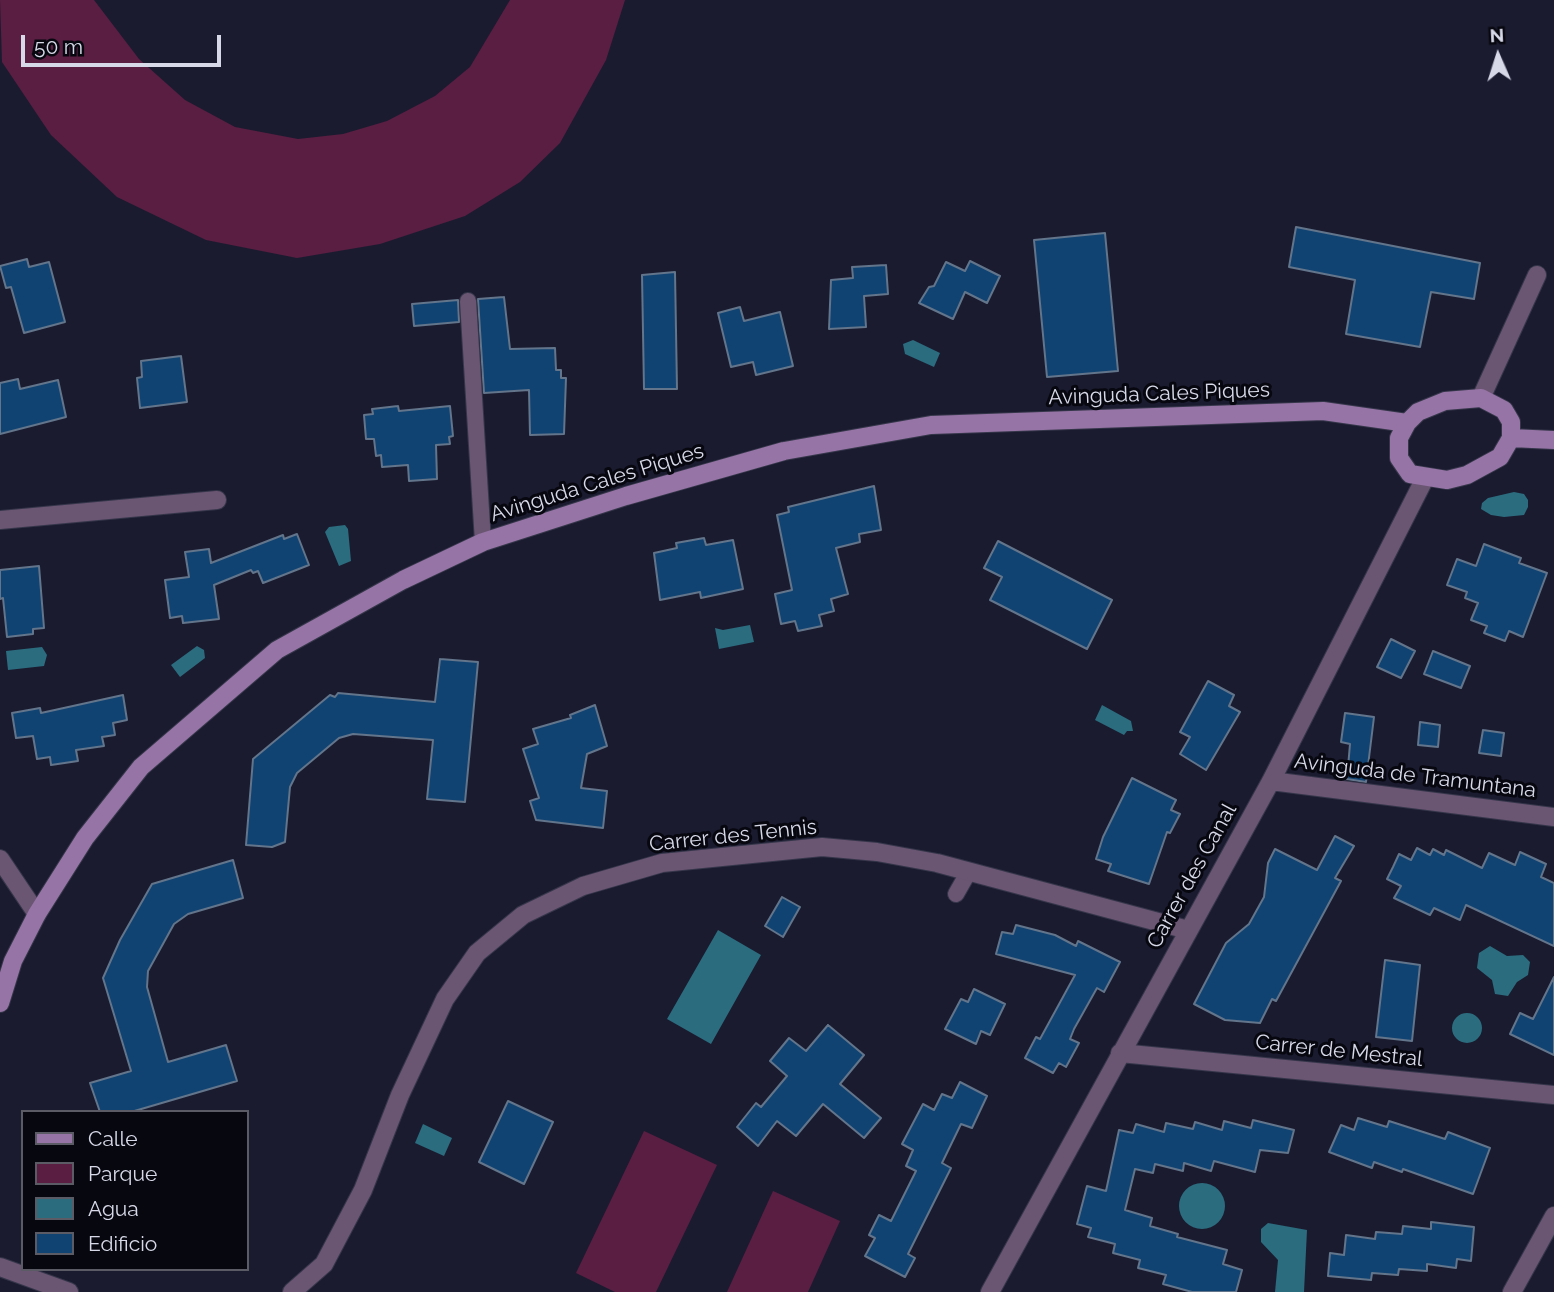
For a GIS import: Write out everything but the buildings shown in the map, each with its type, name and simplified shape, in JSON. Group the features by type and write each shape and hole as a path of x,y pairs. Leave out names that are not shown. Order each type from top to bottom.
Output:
{"street":[{"path":"1480,398 1537,275"},
{"path":"1480,398 1504,410 1511,422 1511,438 1500,457 1467,475 1447,480 1410,474 1399,458 1399,438 1407,423 1418,412 1446,401 1480,398"},
{"name":"Avinguda Cales Piques","path":"0,1003 13,961 37,914 85,838 141,767 277,650 403,580 483,542 626,496 784,451 931,425 1324,411 1407,423"},
{"path":"1511,438 1554,440"},
{"name":"Carrer des Canal","path":"990,1292 1271,781 1425,478"},
{"path":"0,520 217,500"},
{"name":"Avinguda de Tramuntana","path":"1271,781 1554,817"},
{"name":"Carrer des Tennis","path":"292,1292 324,1264 363,1190 401,1095 445,999 477,953 523,915 583,886 662,863 822,847 877,852 1188,930"},
{"path":"0,859 37,914"},
{"name":"Carrer de Mestral","path":"1120,1053 1554,1095"},
{"path":"1512,1292 1554,1216"},
{"path":"0,1267 69,1292"}],"lane":[{"path":"468,301 483,542"},
{"path":"956,894 968,873"}],"green space":[{"path":"0,0 94,0 139,59 185,100 235,127 298,139 343,134 387,121 435,96 470,67 510,0 625,0 606,60 560,143 520,182 465,216 380,244 297,258 206,240 117,197 51,135 2,62"},
{"path":"644,1131 717,1165 656,1292 615,1292 576,1273"},
{"path":"773,1191 840,1221 808,1292 727,1292"}],"water":[{"path":"913,340 940,353 934,367 905,354 903,344"},
{"path":"1514,492 1524,494 1528,500 1524,515 1504,517 1491,515 1481,509 1482,503 1488,498"},
{"path":"345,525 348,529 351,561 339,566 325,532 329,527"},
{"path":"750,625 754,642 719,649 715,628 723,630"},
{"path":"197,646 204,650 205,658 180,677 171,665"},
{"path":"42,647 47,655 44,666 8,670 6,651"},
{"path":"1102,705 1131,721 1133,731 1127,731 1124,735 1095,720"},
{"path":"718,930 761,955 711,1044 667,1019"},
{"path":"1490,946 1507,956 1523,955 1530,962 1528,975 1517,982 1508,996 1495,994 1492,980 1477,968 1479,953"},
{"path":"1467,1013 1478,1017 1482,1028 1478,1039 1467,1043 1456,1039 1452,1028 1456,1017"},
{"path":"423,1124 452,1138 444,1156 415,1143"},
{"path":"1202,1183 1218,1190 1225,1206 1218,1222 1202,1229 1186,1222 1179,1206 1186,1190"},
{"path":"1268,1223 1307,1230 1304,1292 1275,1292 1278,1260 1261,1242 1261,1229"}]}
